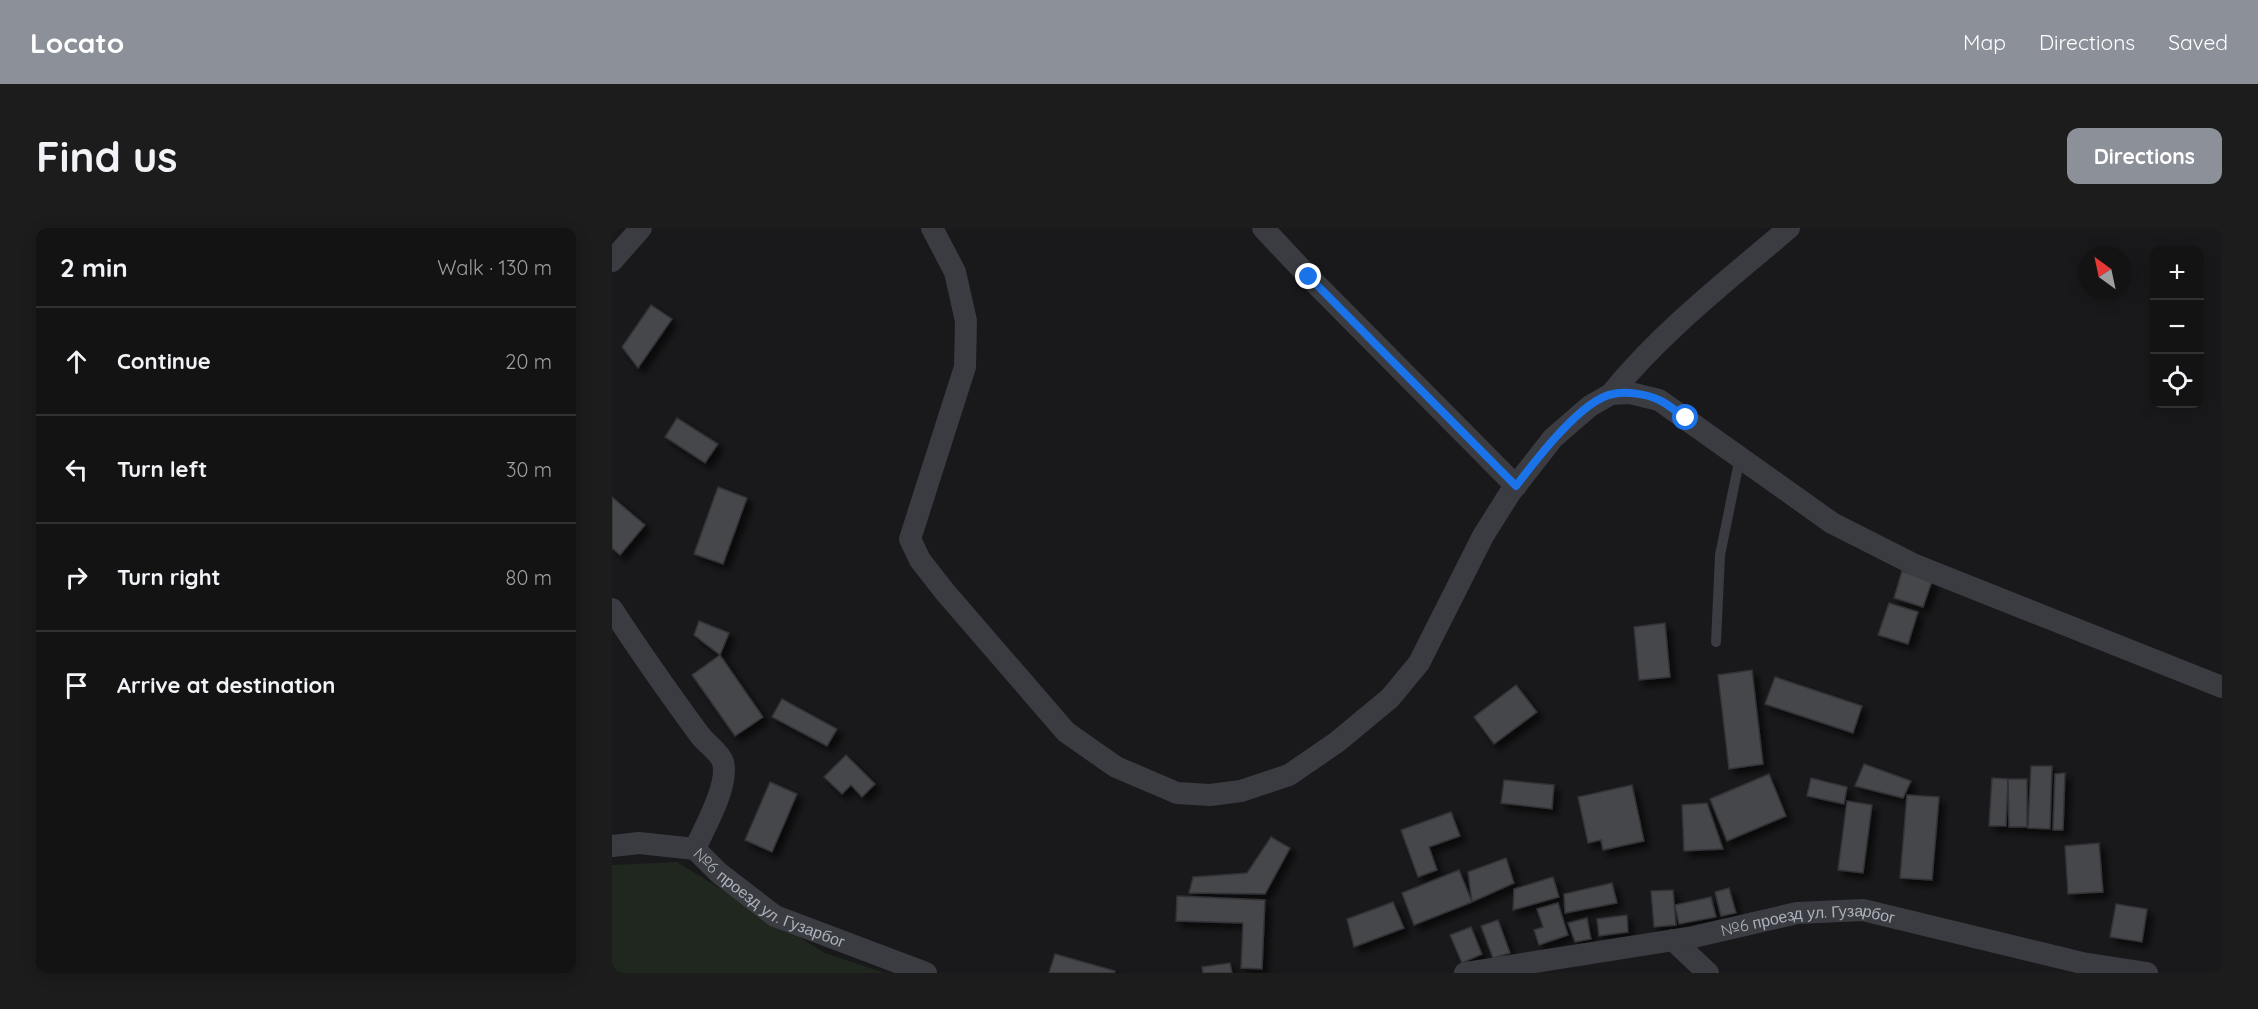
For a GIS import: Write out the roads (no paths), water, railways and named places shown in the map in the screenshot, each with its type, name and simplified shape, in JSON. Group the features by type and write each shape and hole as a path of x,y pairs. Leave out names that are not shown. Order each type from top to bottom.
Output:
{"street":[{"path":"612,261 641,228"},
{"path":"932,228 955,272 966,321 964,367 910,539 920,560 1066,732 1116,767 1177,793 1210,795 1241,791 1288,775 1337,742 1390,698 1419,663 1483,536 1516,486 1552,438 1590,406 1611,394 1635,363 1689,313 1789,228"},
{"path":"1263,228 1516,486"},
{"path":"1611,394 1630,393 1659,400 1832,523 1915,565 2222,687"},
{"path":"612,609 656,676 704,742 717,752 723,762 723,783 695,849"},
{"name":"№6 проезд ул. Гузарбог","path":"612,846 639,843 695,849 719,873 775,916 926,973"},
{"name":"№6 проезд ул. Гузарбог","path":"1465,973 1673,940 1797,913 1863,910 2082,963 2147,973"},
{"path":"1673,940 1708,973"}],"lane":[{"path":"1716,642 1720,555 1740,457"}]}
